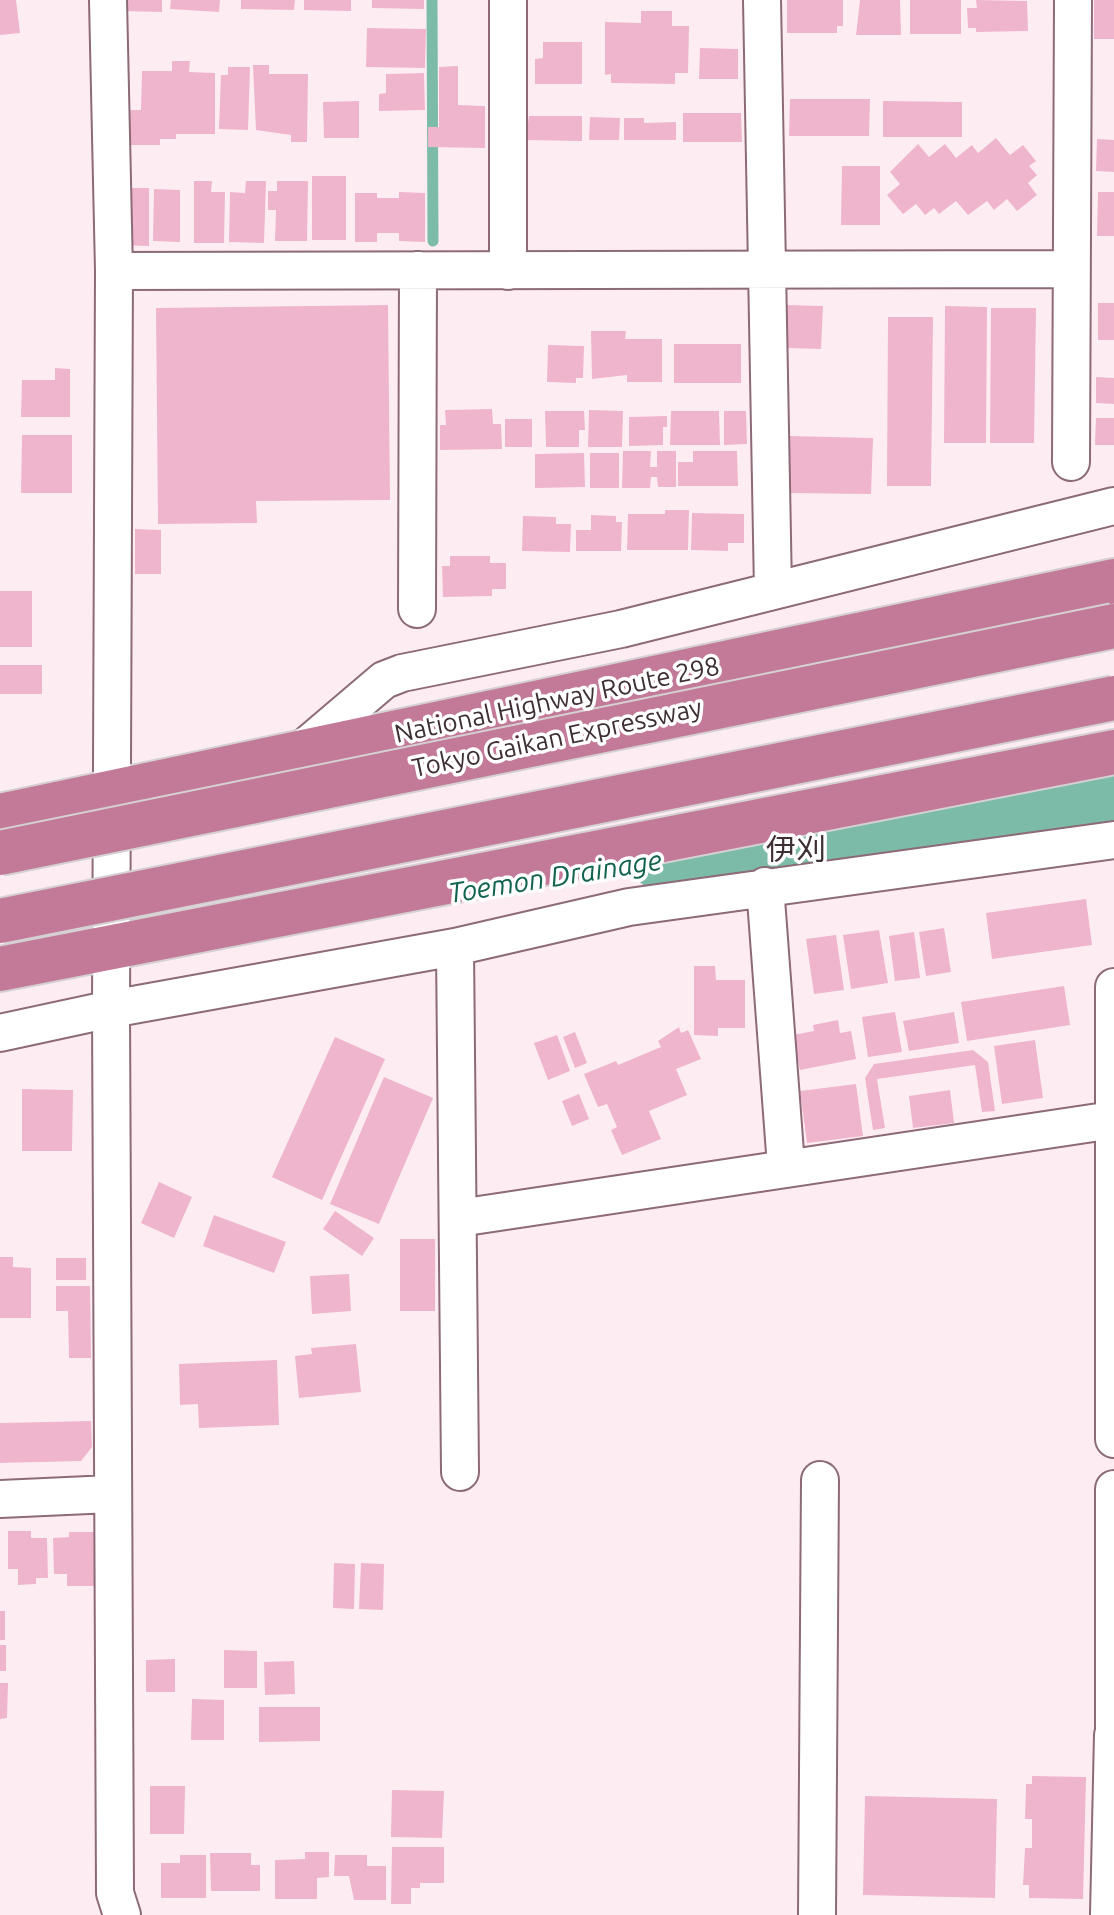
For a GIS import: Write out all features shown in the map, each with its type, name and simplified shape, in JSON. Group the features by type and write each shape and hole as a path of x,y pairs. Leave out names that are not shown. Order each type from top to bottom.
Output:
{"highway":[{"path":"777,653 1114,562"},
{"name":"National Highway Route 298","path":"0,816 293,757 1114,581"},
{"name":"Tokyo Gaikan Expressway","path":"0,853 1114,626"},
{"path":"0,921 1114,698"},
{"path":"0,969 1114,752"}],"street":[{"path":"108,0 114,271 111,1494 115,1893 122,1915"},
{"path":"508,0 508,271"},
{"path":"762,0 773,590"},
{"path":"1071,462 1073,0"},
{"path":"114,271 1071,269"},
{"path":"417,609 418,270"},
{"path":"293,757 384,680 402,673 621,629 1114,506"},
{"path":"0,1033 111,1009 455,947 629,907 1114,840"},
{"path":"765,886 786,1166"},
{"path":"455,947 460,1472"},
{"path":"1114,987 1114,1439"},
{"path":"459,1218 786,1166 1112,1120"},
{"path":"817,1915 820,1480"},
{"path":"1109,1915 1114,1493"},
{"path":"0,1499 111,1494"}],"building":[{"path":"0,0 16,0 20,33 0,35"},
{"path":"121,0 162,0 162,12 121,11"},
{"path":"171,0 220,0 219,12 170,9"},
{"path":"241,0 295,0 294,10 241,9"},
{"path":"304,0 351,0 351,11 304,10"},
{"path":"372,0 424,0 424,9 372,8"},
{"path":"787,0 843,0 843,26 837,26 837,33 787,33"},
{"path":"860,0 900,0 901,35 856,35"},
{"path":"910,0 961,0 961,34 910,34"},
{"path":"976,0 1027,1 1028,31 976,32 976,28 968,28 967,8 977,8"},
{"path":"1094,0 1114,0 1114,39 1094,39"},
{"path":"641,11 672,11 672,26 689,26 688,73 675,73 675,84 611,83 611,74 605,75 605,22 641,23"},
{"path":"367,28 426,29 425,68 366,67"},
{"path":"543,42 582,42 582,84 535,84 535,59 543,58"},
{"path":"700,48 738,49 738,79 699,79"},
{"path":"172,61 190,61 189,72 215,73 215,134 176,134 176,139 160,139 160,145 126,145 126,110 141,110 142,71 172,71"},
{"path":"253,65 269,65 269,74 308,74 307,142 291,142 291,135 256,130"},
{"path":"458,66 458,105 485,106 485,148 428,147 428,127 439,127 439,67"},
{"path":"228,67 250,67 248,130 219,129 221,75 228,75"},
{"path":"424,73 425,110 379,111 379,94 386,93 386,74"},
{"path":"790,99 870,99 869,136 789,136"},
{"path":"359,101 359,138 324,138 323,102"},
{"path":"883,101 962,102 962,137 883,137"},
{"path":"683,113 741,113 742,142 683,142"},
{"path":"529,116 582,116 582,141 520,140 521,123 528,123"},
{"path":"590,117 620,118 619,140 589,140"},
{"path":"624,118 644,118 644,123 676,122 676,140 624,140"},
{"path":"996,138 1010,155 1023,145 1036,161 1029,166 1037,175 1028,183 1037,195 1017,211 1007,199 994,210 987,201 968,215 956,201 939,214 934,208 925,215 916,204 903,214 887,195 900,184 890,172 918,144 929,157 945,144 956,158 972,145 978,153"},
{"path":"1097,139 1114,140 1114,172 1096,171"},
{"path":"842,166 880,166 880,225 841,225"},
{"path":"312,176 346,176 346,240 312,240"},
{"path":"194,181 212,181 211,192 225,192 224,243 194,243"},
{"path":"246,181 266,181 264,243 229,242 230,192 245,193"},
{"path":"277,181 308,181 307,241 275,241 276,210 268,210 268,191 277,191"},
{"path":"122,188 149,188 149,246 122,245"},
{"path":"154,189 180,190 180,242 153,241"},
{"path":"399,192 425,193 425,242 399,241 399,233 377,233 377,242 355,242 355,193 377,193 377,198 399,198"},
{"path":"1098,192 1114,192 1114,236 1097,236"},
{"path":"1098,303 1114,303 1114,340 1098,340"},
{"path":"388,305 390,500 256,501 257,523 158,524 156,308"},
{"path":"787,305 823,306 821,349 785,348"},
{"path":"945,306 987,307 986,443 944,443"},
{"path":"991,308 1036,308 1034,443 990,443"},
{"path":"888,317 933,317 931,486 887,486"},
{"path":"591,331 626,331 625,339 662,339 662,382 627,382 627,375 592,379"},
{"path":"674,344 741,344 741,383 674,383"},
{"path":"548,345 584,346 583,378 576,378 576,383 547,382"},
{"path":"55,368 70,369 70,417 21,417 22,380 55,380"},
{"path":"1096,377 1114,378 1114,404 1096,403"},
{"path":"492,409 493,424 501,424 502,449 440,450 440,425 446,425 445,410"},
{"path":"589,410 623,411 622,447 588,447"},
{"path":"545,411 584,411 585,430 579,430 579,447 546,447"},
{"path":"671,411 719,411 720,445 670,445"},
{"path":"724,411 746,411 747,444 724,445"},
{"path":"667,416 667,427 663,427 663,445 629,446 629,417"},
{"path":"1096,418 1114,418 1114,445 1095,445"},
{"path":"505,419 532,419 532,447 505,447"},
{"path":"22,435 72,435 72,493 21,493"},
{"path":"789,436 873,438 871,494 788,493"},
{"path":"623,451 651,451 650,467 657,467 657,451 676,451 676,487 658,487 657,477 651,477 650,488 622,488"},
{"path":"693,451 737,451 738,486 678,486 678,462 693,462"},
{"path":"584,453 585,487 535,488 535,454"},
{"path":"590,453 619,453 619,488 590,488"},
{"path":"665,510 689,510 688,550 627,550 628,514 665,514"},
{"path":"692,513 744,514 744,543 728,543 728,551 691,550"},
{"path":"591,515 616,516 616,522 622,522 621,551 576,551 576,530 591,530"},
{"path":"523,516 556,517 556,524 571,524 570,552 522,551"},
{"path":"135,529 161,530 161,574 135,574"},
{"path":"450,556 490,556 490,563 506,563 506,589 492,589 492,596 443,597 442,566 450,566"},
{"path":"0,591 32,591 32,647 0,647"},
{"path":"0,665 42,665 42,694 0,694"},
{"path":"1086,899 1092,945 992,959 986,913"},
{"path":"944,928 951,972 926,976 919,932"},
{"path":"879,930 888,983 851,989 843,935"},
{"path":"914,932 920,978 895,981 889,936"},
{"path":"836,935 844,990 814,994 806,939"},
{"path":"694,966 715,966 716,980 745,980 745,1028 718,1028 718,1036 694,1035"},
{"path":"1064,986 1070,1025 967,1041 961,1002"},
{"path":"895,1012 902,1052 868,1057 862,1017"},
{"path":"954,1012 959,1043 909,1051 903,1021"},
{"path":"838,1020 840,1033 851,1031 856,1059 800,1070 793,1035 814,1031 813,1025"},
{"path":"679,1027 681,1033 688,1030 701,1059 676,1069 687,1095 649,1111 661,1139 622,1155 611,1130 617,1127 607,1104 598,1107 584,1074 616,1061 618,1065 661,1047 658,1041"},
{"path":"575,1032 587,1063 575,1068 563,1037"},
{"path":"557,1035 570,1071 548,1080 534,1043"},
{"path":"335,1037 385,1059 322,1200 272,1177"},
{"path":"1035,1040 1043,1098 1002,1104 994,1046"},
{"path":"973,1050 988,1062 995,1111 982,1112 975,1065 877,1079 885,1128 873,1130 865,1078 874,1064"},
{"path":"384,1077 433,1098 379,1224 330,1204"},
{"path":"856,1084 863,1136 807,1143 800,1091"},
{"path":"22,1089 73,1090 72,1151 22,1151"},
{"path":"950,1090 954,1123 913,1128 909,1096"},
{"path":"579,1094 589,1119 572,1126 562,1101"},
{"path":"159,1182 192,1197 174,1238 141,1223"},
{"path":"335,1211 374,1238 362,1256 323,1229"},
{"path":"214,1215 286,1242 274,1273 203,1246"},
{"path":"400,1239 435,1239 435,1311 400,1311"},
{"path":"0,1257 13,1257 13,1267 31,1268 31,1318 0,1318"},
{"path":"56,1258 86,1258 86,1280 56,1280"},
{"path":"349,1274 351,1311 312,1314 310,1276"},
{"path":"56,1286 90,1286 91,1358 69,1358 68,1311 56,1311"},
{"path":"356,1344 361,1392 299,1398 295,1356 312,1354 311,1348"},
{"path":"277,1360 279,1425 199,1428 198,1404 180,1405 179,1364"},
{"path":"91,1421 92,1447 81,1461 0,1463 0,1423"},
{"path":"8,1531 31,1531 31,1538 47,1538 48,1578 36,1578 36,1584 18,1585 18,1569 8,1569"},
{"path":"69,1532 95,1532 96,1586 67,1586 67,1574 54,1574 53,1538 69,1537"},
{"path":"334,1563 355,1564 354,1609 333,1608"},
{"path":"361,1563 384,1564 383,1610 359,1609"},
{"path":"0,1611 5,1611 5,1640 0,1640"},
{"path":"0,1645 6,1645 6,1671 0,1671"},
{"path":"224,1650 257,1651 257,1688 224,1688"},
{"path":"175,1659 175,1692 146,1692 146,1660"},
{"path":"294,1661 295,1694 265,1695 264,1662"},
{"path":"0,1683 8,1683 7,1718 0,1719"},
{"path":"192,1699 224,1700 224,1740 191,1740"},
{"path":"259,1707 320,1707 320,1741 259,1742"},
{"path":"1032,1776 1086,1777 1083,1899 1029,1898 1029,1885 1023,1885 1025,1848 1032,1848 1032,1819 1025,1819 1026,1784 1032,1784"},
{"path":"150,1786 185,1786 184,1834 150,1834"},
{"path":"392,1790 444,1791 442,1838 391,1837"},
{"path":"865,1796 997,1799 995,1898 863,1895"},
{"path":"392,1847 444,1847 444,1883 420,1883 420,1888 411,1888 411,1904 391,1904"},
{"path":"305,1852 329,1852 329,1877 317,1878 317,1899 275,1899 275,1860 305,1859"},
{"path":"210,1853 251,1853 251,1865 260,1865 260,1891 211,1891"},
{"path":"180,1855 206,1855 206,1898 161,1898 161,1863 180,1863"},
{"path":"335,1855 367,1855 367,1866 386,1866 386,1900 354,1900 349,1876 334,1876"}],"waterway":[{"path":"432,0 433,241"},
{"name":"Toemon Drainage","path":"665,859 1114,786"}],"district":[{"name":"伊刈","path":"796,850"}]}
